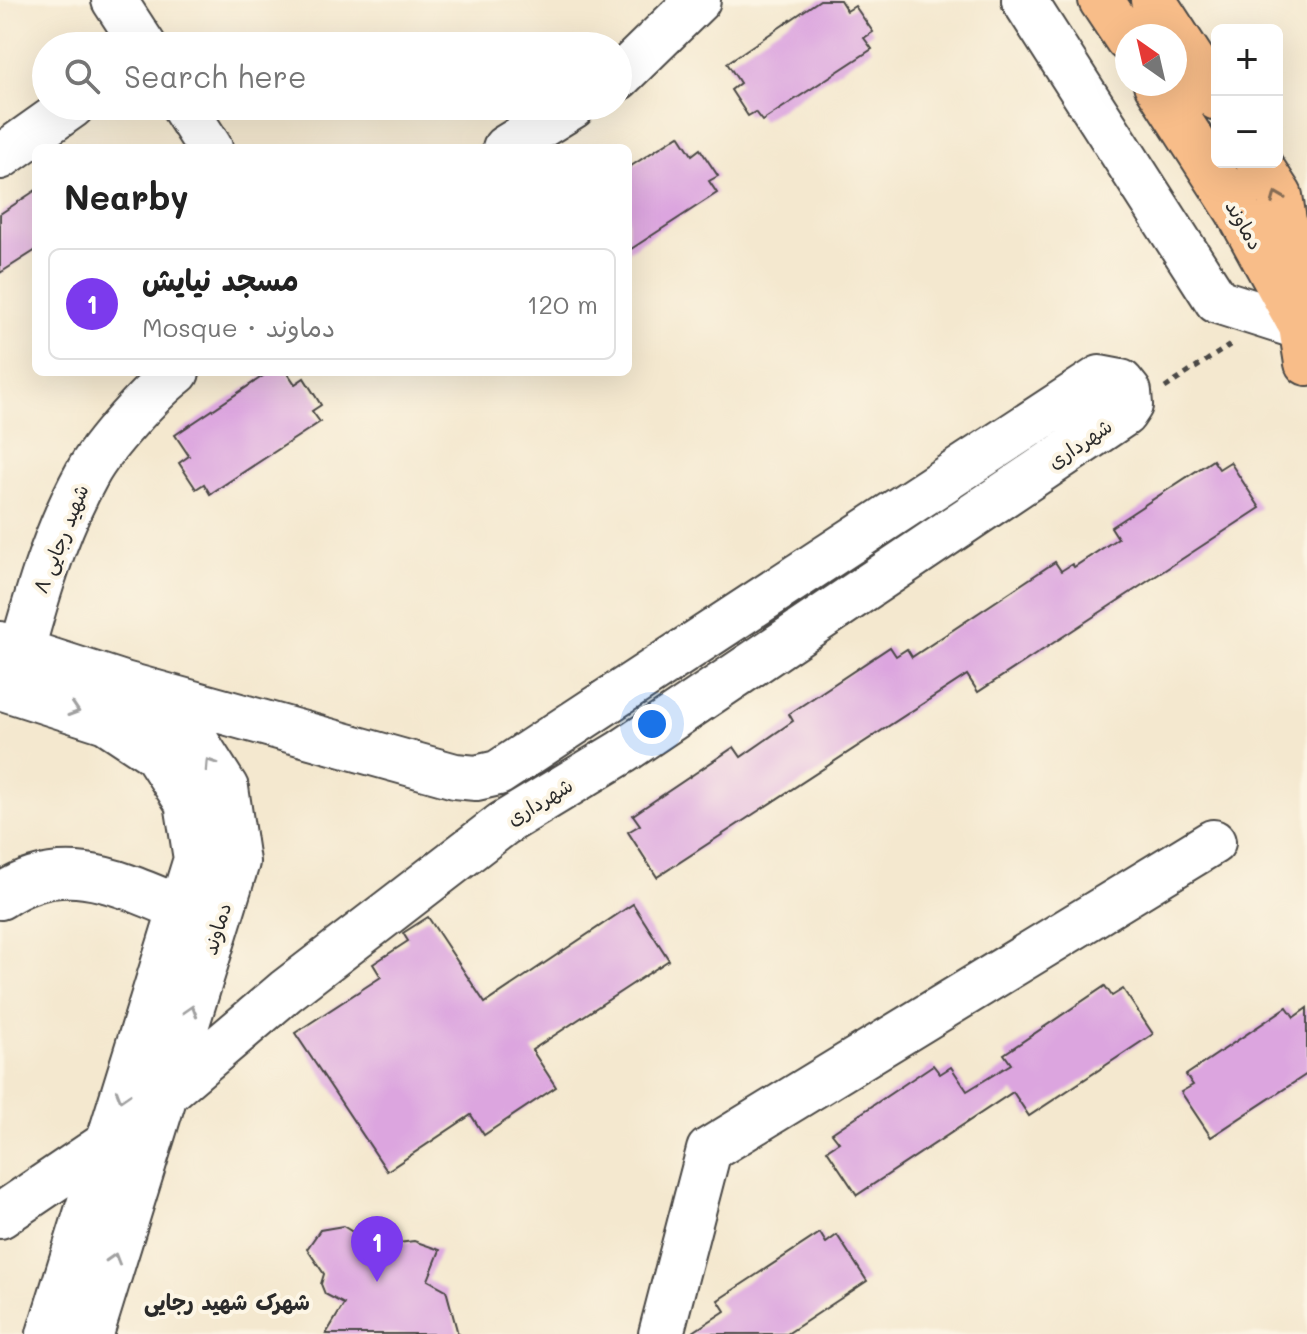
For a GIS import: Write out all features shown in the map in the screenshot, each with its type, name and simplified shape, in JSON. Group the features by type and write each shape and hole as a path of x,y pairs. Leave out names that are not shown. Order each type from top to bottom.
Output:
{"main road":[{"path":"1101,0 1117,24"},
{"path":"1153,0 1216,96"},
{"name":"دماوند","path":"1164,96 1237,210 1304,345"},
{"name":"دماوند","path":"1262,168 1280,196 1304,345"}],"street":[{"path":"114,0 135,32"},
{"path":"632,64 698,0"},
{"path":"1024,0 1217,301 1304,345"},
{"path":"0,157 52,120"},
{"path":"192,120 207,144"},
{"path":"511,144 550,120"},
{"name":"شهید رجایی ۸","path":"8,668 87,472 159,386 172,376"},
{"name":"شهرداری","path":"165,1094 286,991 503,824 622,752 1124,414 1130,405 1127,388 1114,378 1100,378 498,773 476,778"},
{"name":"دماوند","path":"8,668 124,684 186,725 226,788 237,862 91,1334"},
{"name":"دماوند","path":"8,668 106,721 156,754 187,802 196,859 49,1334"},
{"path":"124,684 455,776 476,778 503,824"},
{"path":"596,710 622,752"},
{"path":"661,1334 709,1150 1213,842"},
{"path":"0,897 21,882 69,873 119,883 180,908"},
{"path":"0,1216 108,1143"}],"path":[{"path":"1124,414 1237,341 1217,301"}],"building":[{"path":"820,0 840,0 847,11 855,6 873,32 864,38 872,49 762,121 755,112 748,116 731,90 740,83 727,63"},
{"path":"679,135 692,155 700,149 718,176 709,181 717,193 632,248 632,165"},
{"path":"32,193 32,253 0,273 0,214"},
{"path":"263,376 290,376 295,384 304,378 321,405 312,411 320,422 210,494 204,484 196,489 179,463 189,456 175,435"},
{"path":"1213,460 1219,469 1230,462 1260,508 978,692 967,675 657,877 628,832 640,825 633,815 734,747 741,757 793,721 789,714 890,647 896,656 907,649 912,657 1055,562 1061,571 1072,564 1074,567 1118,538 1111,527"},
{"path":"633,904 669,960 532,1050 556,1087 484,1135 471,1115 387,1171 295,1033 381,977 373,964 408,941 403,933 428,917 485,1003"},
{"path":"1105,986 1112,996 1123,989 1153,1034 1029,1116 1013,1092 857,1195 827,1150 839,1142 832,1133 933,1065 940,1074 951,1067 967,1091 1011,1064 1004,1054"},
{"path":"1287,1007 1294,1017 1307,1008 1307,1074 1211,1137 1181,1092 1193,1085 1186,1075"},
{"path":"343,1226 375,1246 414,1241 440,1250 428,1280 446,1290 458,1334 326,1334 344,1304 325,1294 321,1284 324,1274 307,1249 320,1230"},
{"path":"820,1233 826,1243 837,1235 867,1281 787,1334 690,1334 725,1311 718,1300"}],"place":[{"name":"مسجد نیایش","path":"377,1282"}],"district":[{"name":"شهرک شهید رجایی","path":"227,1302"}]}
